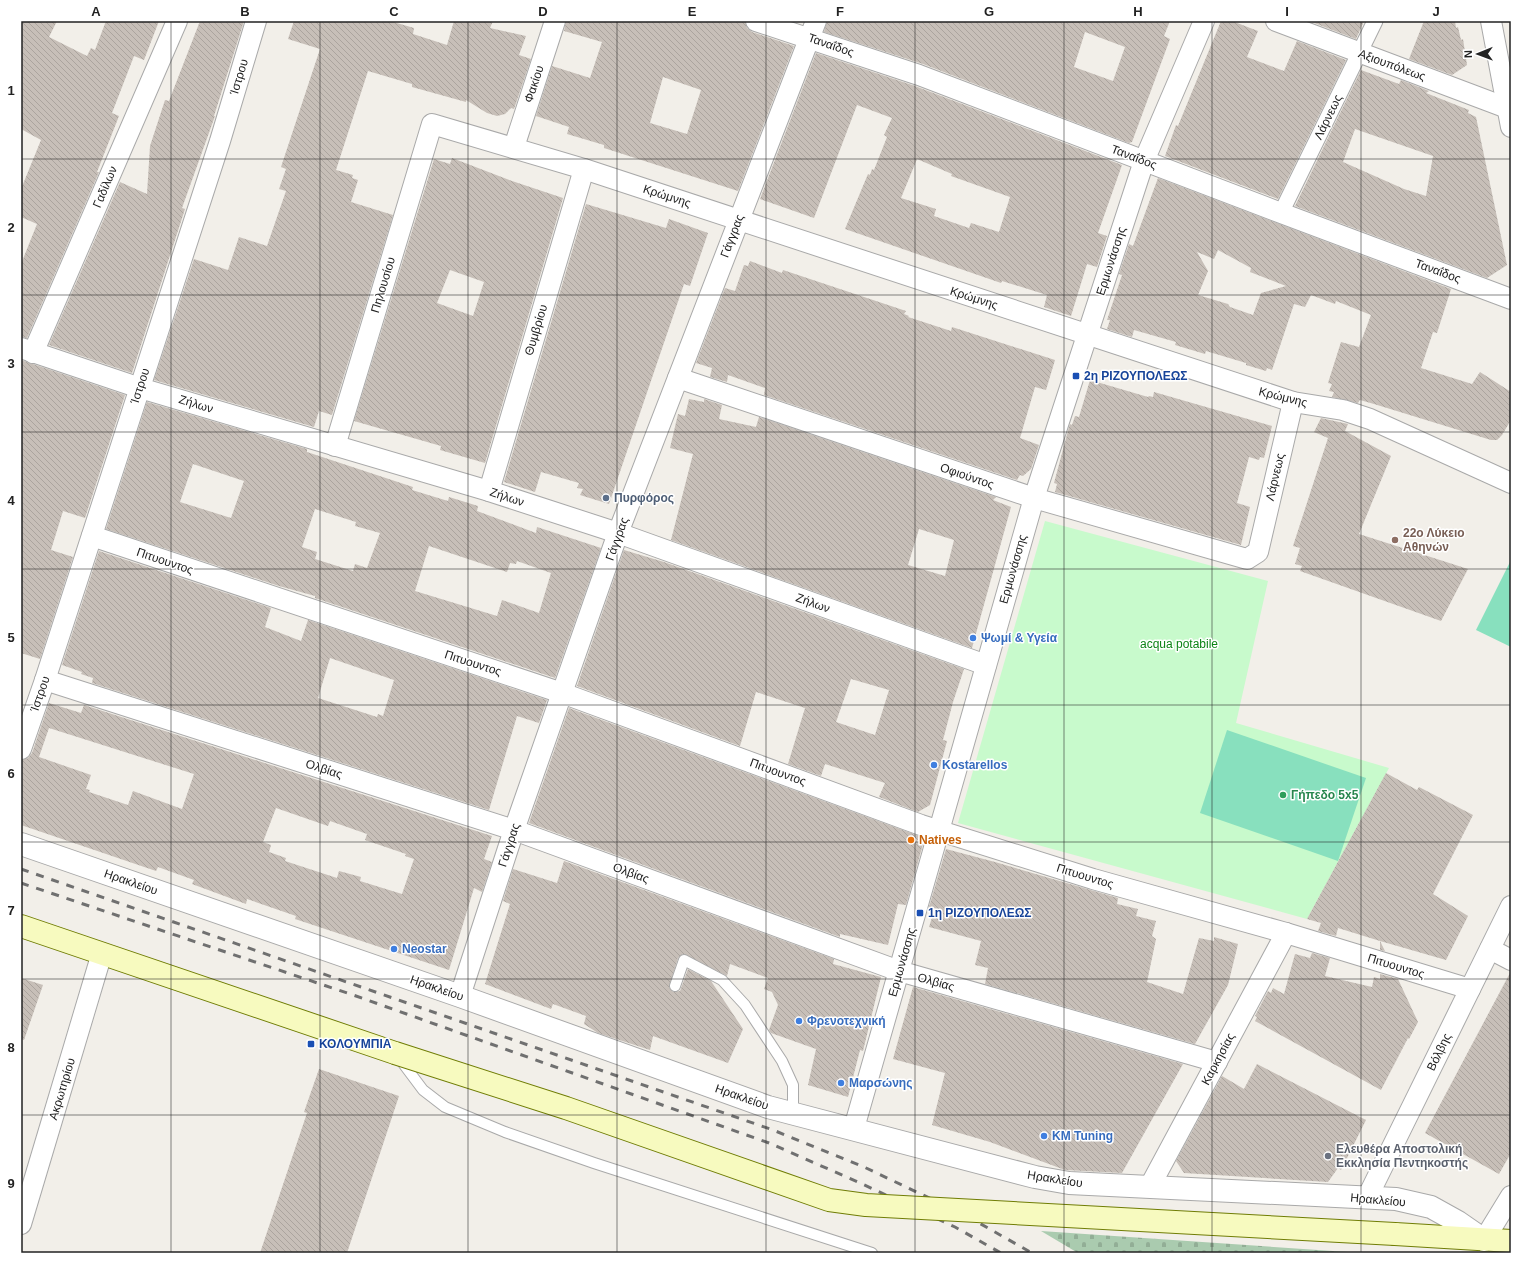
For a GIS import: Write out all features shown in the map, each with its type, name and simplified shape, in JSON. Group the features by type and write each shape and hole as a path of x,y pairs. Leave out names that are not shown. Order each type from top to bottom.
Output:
{"main road":[{"path":"21,926 395,1053 566,1108 829,1200 866,1204 1511,1241"}],"street":[{"name":"Γαδίλων","path":"27,351 177,21"},
{"name":"Ίστρου","path":"21,749 46,680 220,141 256,21"},
{"name":"Φακίου","path":"514,147 555,21"},
{"name":"Ταναΐδος","path":"756,21 813,29 919,75 1511,299"},
{"name":"Ερμωνάσσης","path":"854,1128 1034,498 1144,161 1204,21"},
{"name":"Αξιουπόλεως","path":"1276,21 1507,108"},
{"name":"Λάρνεως","path":"1281,213 1375,21"},
{"path":"1491,21 1511,127"},
{"name":"Γάγγρας","path":"460,996 514,830 618,533 813,29"},
{"name":"Κρώμνης","path":"432,124 514,147 584,169 1293,402 1343,410 1370,419 1511,483"},
{"name":"Πηλουσίου","path":"334,446 432,124"},
{"name":"Θυμβρίου","path":"489,491 584,169"},
{"name":"Ζήλων","path":"27,351 140,388 489,491 618,533 986,665"},
{"name":"Οφιούντος","path":"678,378 1034,498 1247,559 1258,552"},
{"name":"Λάρνεως","path":"1258,552 1293,402"},
{"name":"Πιτυουντος","path":"92,536 562,693 939,831 1093,879 1286,933 1470,989"},
{"name":"Ολβίας","path":"46,680 514,830 899,971 1216,1062"},
{"name":"Ηρακλείου","path":"21,844 460,996 768,1107 854,1128 1035,1177 1069,1184 1150,1186 1396,1199 1431,1208 1458,1222 1484,1240"},
{"name":"Βόλβης","path":"1368,1198 1511,906"},
{"name":"Καρκησίας","path":"1150,1186 1286,933"},
{"path":"1490,949 1511,960"},
{"name":"Ακρωτηρίου","path":"21,1224 102,953"},
{"path":"1484,1240 1511,1196"}],"lane":[{"path":"675,986 684,960 722,980 745,1005 782,1061 793,1085 793,1113"},
{"path":"395,1053 423,1090 445,1107 505,1132 608,1168 872,1253"}],"green space":[{"name":"acqua potabile","path":"1045,521 1268,581 1236,723 1389,768 1307,919 958,823"},
{"path":"1511,560 1511,647 1476,630"},
{"name":"Γήπεδο 5x5","path":"1227,730 1366,778 1338,861 1200,813"},
{"path":"1041,1231 1362,1253 1078,1253"}],"building":[{"path":"21,21 57,21 49,37 87,56 91,48 95,50 106,21 159,21 144,60 134,56 112,113 119,116 97,172 99,172 27,338 21,337 21,264 37,224 21,217 21,189 41,140 21,129"},
{"path":"200,21 244,21 215,116 182,208 185,209 132,373 49,345 120,182 147,194 150,146 165,100 169,101"},
{"path":"294,21 390,21 414,28 413,34 447,45 454,21 493,21 490,28 526,36 519,55 531,59 514,109 511,108 505,114 497,116 487,113 466,100 466,102 412,87 412,84 368,71 336,170 353,175 352,178 358,180 351,202 393,215 332,415 319,411 314,427 154,380 194,259 228,270 239,237 267,246 286,191 279,189 286,169 281,167 320,49 288,39"},
{"path":"566,21 745,21 747,28 752,32 794,46 738,191 604,148 604,145 567,134 569,127 536,116 552,66 590,78 602,42 564,31","holes":["663,77 701,90 687,134 650,123"]},
{"path":"827,21 1170,21 1164,36 1170,39 1132,142 1129,143 923,64 824,32","holes":["1085,32 1125,47 1113,81 1074,67"]},
{"path":"1221,21 1232,21 1258,31 1247,57 1284,71 1297,41 1346,60 1278,199 1165,156 1176,125 1178,126"},
{"path":"1309,21 1364,21 1356,39"},
{"path":"1424,21 1455,21 1461,40 1463,39 1467,65 1452,75 1409,59"},
{"path":"816,53 915,86 1122,165 1098,233 1107,236 1097,267 1087,264 1071,316 1044,307 1047,295 1002,281 1001,283 845,229 868,174 870,175 872,169 874,170 887,137 884,135 892,118 857,105 814,218 760,199","holes":["917,159 952,174 951,176 1010,197 999,232 971,223 969,228 934,216 936,209 901,198"]},
{"path":"1361,70 1399,84 1401,80 1429,91 1426,93 1469,110 1468,113 1476,117 1507,265 1487,278 1295,206","holes":["1355,129 1433,156 1426,196 1404,189 1343,162"]},
{"path":"452,158 512,181 563,198 485,463 440,450 441,446 354,421 434,159 450,164","holes":["450,270 484,282 473,316 437,303"]},
{"path":"1158,178 1451,289 1437,333 1433,332 1421,368 1472,384 1480,372 1511,392 1511,420 1502,435 1497,440 1491,440 1360,400 1358,403 1332,397 1334,392 1329,391 1332,384 1328,383 1341,342 1359,347 1371,315 1336,301 1335,304 1311,295 1305,307 1294,304 1272,370 1267,368 1266,371 1246,365 1246,363 1206,351 1205,354 1175,345 1176,342 1134,330 1132,337 1107,329 1110,320 1107,320 1122,275 1119,274 1129,244 1133,246","holes":["1218,250 1251,268 1250,272 1286,286 1261,293 1253,315 1230,307 1228,304 1198,295 1208,271 1197,252 1214,259"]},
{"path":"586,204 666,228 669,219 708,233 690,286 684,284 609,504 580,495 583,489 577,488 579,483 541,472 535,492 504,482"},
{"path":"750,261 782,273 783,270 906,311 904,314 909,316 908,317 951,331 952,327 1055,360 1046,390 1035,387 1020,438 1039,445 1031,469 1023,476 1020,475 1017,480 764,395 765,388 728,375 727,382 710,377 712,368 696,363 725,288 735,291 744,265 748,266"},
{"path":"21,360 125,395 85,518 63,511 51,550 73,557 40,659 21,653"},
{"path":"1090,380 1148,397 1153,397 1154,392 1272,426 1264,458 1260,457 1259,460 1249,457 1237,503 1250,507 1241,545 1055,492 1057,484 1054,483 1069,427 1070,424 1072,425 1075,416 1079,417"},
{"path":"689,399 704,402 704,399 722,405 719,419 756,427 759,417 996,497 993,500 1011,507 972,648 671,540 693,454 670,448 678,414 685,416","holes":["919,529 954,540 945,576 908,565"]},
{"path":"147,402 307,449 307,452 413,487 412,490 448,501 449,497 478,506 477,511 536,533 537,527 601,548 555,678 315,598 315,596 279,586 106,529","holes":["193,464 244,481 231,518 180,502","315,509 356,522 355,526 380,533 367,568 355,564 353,571 315,559 317,552 302,547","429,546 507,572 510,563 516,564 517,561 551,573 539,613 502,600 497,616 415,591"]},
{"path":"1321,418 1348,424 1345,431 1391,456 1359,534 1468,569 1441,621 1300,571 1302,566 1295,564 1300,548 1293,546 1328,438 1314,432"},
{"path":"624,550 664,562 964,669 943,740 947,741 930,805 918,812 879,797 885,783 825,764 821,776 788,764 805,708 756,692 740,746 577,686","holes":["851,679 889,690 875,735 836,722"]},
{"path":"99,551 271,608 265,627 301,641 308,620 547,700 539,723 517,716 489,810 92,683 93,678 81,674 82,672 62,665","holes":["330,658 394,680 383,716 378,714 377,717 318,698"]},
{"path":"49,703 81,713 84,705 492,836 484,859 492,862 482,892 474,888 449,970 295,919 296,916 247,899 246,904 192,884 194,880 158,867 156,871 21,825 21,760 28,758 32,753","holes":["49,728 194,774 182,809 133,791 128,805 89,792 90,790 86,789 91,775 39,757","276,808 328,826 330,821 367,834 365,840 406,854 405,856 414,859 402,894 360,881 361,877 339,871 337,878 285,861 286,858 269,852 271,845 263,842"]},
{"path":"569,708 919,836 917,842 923,844 906,905 898,904 888,945 840,934 840,937 529,823"},
{"path":"1386,773 1417,790 1419,787 1473,815 1433,894 1468,916 1446,960 1338,928 1336,936 1318,931 1321,923 1307,919"},
{"path":"946,849 1118,898 1117,904 1138,909 1136,916 1156,921 1152,936 1156,939 1147,982 1183,994 1199,938 1214,941 1214,937 1238,944 1228,985 1195,1044 985,984 988,968 975,965 981,941 929,927 935,908 929,907"},
{"path":"564,861 834,959 833,964 881,977 863,1051 860,1050 848,1097 808,1085 816,1049 771,1033 769,1030 778,1005 772,992 764,989 768,978 730,964 727,976 683,954 678,958 669,987 673,992 680,991 688,969 711,981 743,1029 728,1063 653,1036 650,1050 598,1033 584,1024 586,1016 553,1004 551,1009 485,984 510,904 503,901 513,869 557,883"},
{"path":"1380,941 1385,951 1380,950"},
{"path":"1312,953 1330,958 1325,976 1372,987 1374,977 1380,979 1380,974 1398,979 1418,1022 1381,1090 1255,1021 1257,1017 1255,1016 1268,991 1271,993 1273,988 1284,994 1295,954 1310,958"},
{"path":"1511,971 1511,1153 1499,1174 1425,1133"},
{"path":"21,978 43,985 24,1040 21,1039"},
{"path":"913,987 1183,1064 1122,1173 1065,1170 990,1142 932,1125 945,1073 893,1059"},
{"path":"1257,1064 1366,1120 1341,1170 1338,1168 1328,1182 1184,1173 1176,1161 1222,1076 1244,1089"},
{"path":"319,1069 399,1096 347,1253 260,1253 307,1113 304,1112"}],"railway":[{"path":"21,869 773,1130 864,1167 965,1215 1032,1253"},
{"path":"21,883 356,996 769,1143 955,1227 1001,1253"}],"place":[{"name":"2η ΡΙΖΟΥΠΟΛΕΩΣ","path":"1076,376"},
{"name":"Πυρφόρος","path":"606,498"},
{"name":"22ο Λύκειο Αθηνών","path":"1395,540"},
{"name":"Ψωμί & Υγεία","path":"973,638"},
{"name":"Kostarellos","path":"934,765"},
{"name":"Γήπεδο 5x5","path":"1283,795"},
{"name":"Natives","path":"911,840"},
{"name":"1η ΡΙΖΟΥΠΟΛΕΩΣ","path":"920,913"},
{"name":"Neostar","path":"394,949"},
{"name":"Φρενοτεχνική","path":"799,1021"},
{"name":"ΚΟΛΟΥΜΠΙΑ","path":"311,1044"},
{"name":"Μαρσώνης","path":"841,1083"},
{"name":"KM Tuning","path":"1044,1136"},
{"name":"Ελευθέρα Αποστολική Εκκλησία Πεντηκοστής","path":"1328,1156"}]}
